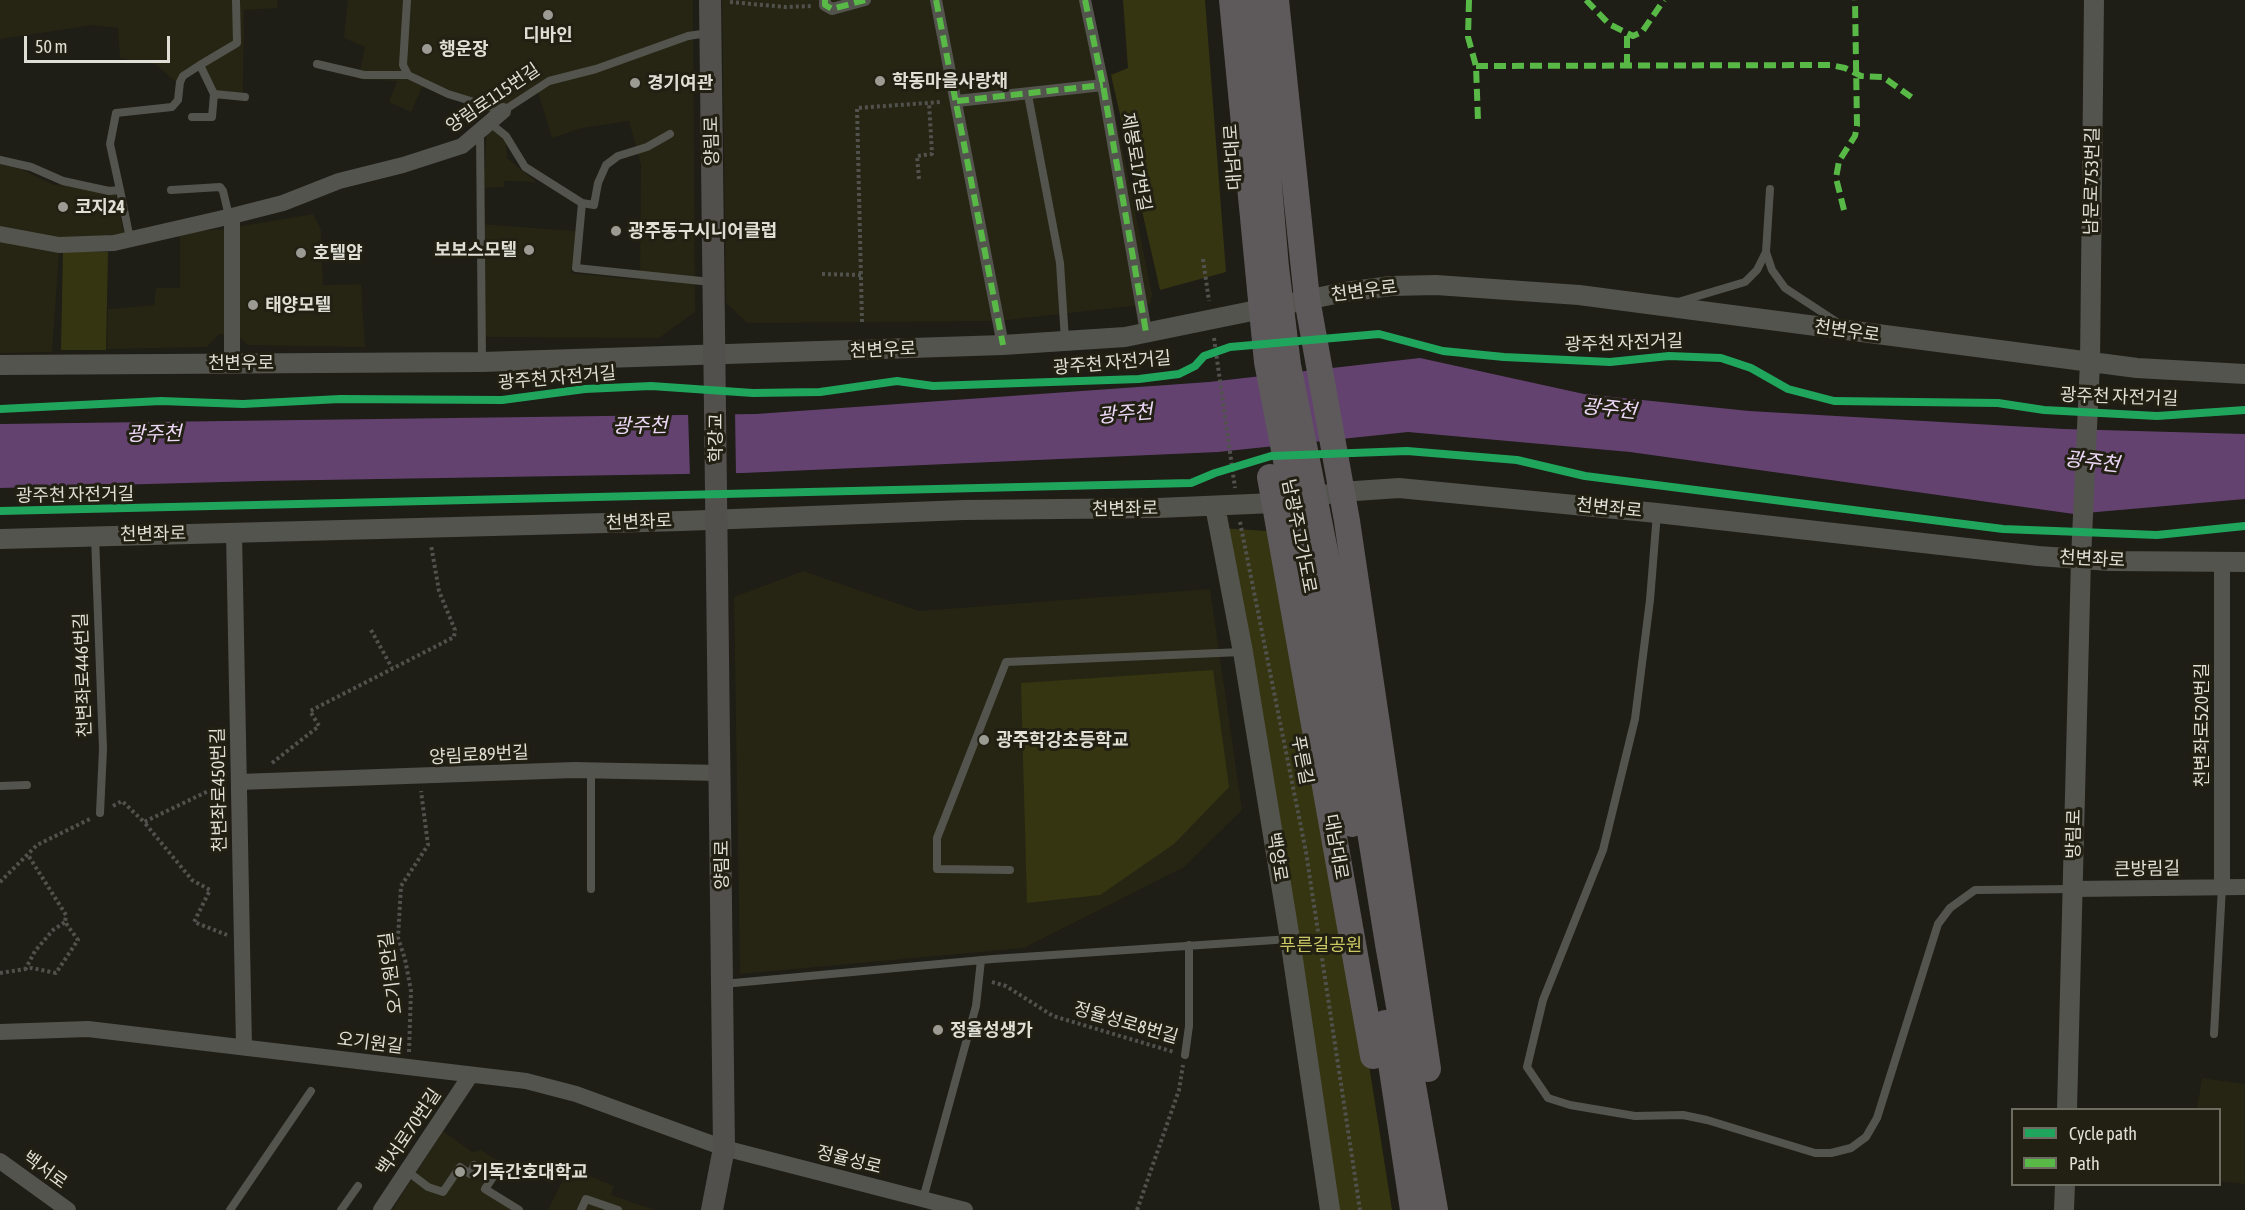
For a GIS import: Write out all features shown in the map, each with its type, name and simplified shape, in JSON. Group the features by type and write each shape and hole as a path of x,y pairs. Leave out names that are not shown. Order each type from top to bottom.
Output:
{"main road":[{"name":"대남대로","path":"1221,0 1245,314 1274,503 1387,1131 1418,1193 1435,1210"},
{"name":"남광주고가도로","path":"1232,0 1255,259 1267,362 1327,672 1366,855"},
{"name":"남광주고가도로","path":"1253,0 1276,267 1288,365 1328,563 1366,855"},
{"path":"1276,0 1307,299"},
{"name":"양림로","path":"716,356 710,33 717,1"},
{"name":"대남대로","path":"1307,299 1341,492 1436,1123 1418,1193"},
{"name":"학강교","path":"716,356 716,520"},
{"name":"양림로","path":"712,1210 724,1148 716,520"},
{"name":"대남대로","path":"1366,855 1418,1193"}],"street":[{"path":"825,2 832,9 865,0"},
{"path":"936,0 1003,345"},
{"name":"제봉로17번길","path":"1085,0 1103,85 1146,332"},
{"name":"남문로753번길","path":"2081,559 2090,362 2094,0"},
{"path":"957,101 1103,85"},
{"name":"양림로115번길","path":"0,234 59,245 114,243 230,216 283,203 339,181 403,165 462,146 503,111"},
{"path":"230,216 232,363"},
{"name":"천변우로","path":"0,365 482,362 1003,345 1125,337 1245,314 1307,299 1392,286 1436,285 1579,295 2090,362 2245,374"},
{"name":"천변좌로","path":"0,539 716,520 964,510 1215,506 1274,503 1341,492 1399,488 1438,490 2081,559 2245,562"},
{"name":"백양로","path":"1215,506 1243,652 1290,939 1330,1210"},
{"name":"천변좌로450번길","path":"234,533 243,782 244,1047"},
{"name":"방림로","path":"2067,1108 2081,559"},
{"name":"천변좌로520번길","path":"2222,562 2222,887"},
{"name":"양림로89번길","path":"243,782 591,770 721,773"},
{"name":"큰방림길","path":"2073,889 2245,887"},
{"name":"오기원길","path":"0,1032 88,1029 547,1085 724,1148"},
{"name":"백서로70번길","path":"381,1210 470,1076"},
{"name":"정율성로","path":"724,1148 959,1209"},
{"name":"백서로","path":"0,1161 68,1210"},
{"path":"2064,1210 2065,1186"}],"lane":[{"path":"130,239 110,144 116,113 172,107 178,100 183,76 237,43 236,0"},
{"path":"406,0 403,65 408,75"},
{"name":"양림로115번길","path":"503,111 549,81 596,69 688,36 710,33"},
{"path":"317,64 364,75 408,75 448,94 503,111"},
{"path":"192,117 212,117 214,94 200,65"},
{"path":"214,94 245,97"},
{"path":"1028,95 1060,263 1065,341"},
{"path":"482,362 485,127 506,136 525,167 582,203 594,205 598,183 606,165 618,156 647,147 670,135"},
{"path":"0,160 31,167 63,181 110,191 120,190"},
{"path":"171,190 220,187 224,191 230,216"},
{"path":"1770,189 1766,252 1772,270 1785,288 1853,332"},
{"path":"582,203 576,268 715,282"},
{"path":"1661,306 1745,282 1757,270 1766,252"},
{"path":"1657,513 1650,600 1635,718 1603,850 1543,1000 1527,1066 1548,1098 1570,1105 1635,1116 1683,1115 1707,1120 1815,1153 1831,1153 1851,1148 1866,1137 1877,1118 1938,924 1950,908 1975,890 2073,889"},
{"name":"천변좌로446번길","path":"95,536 102,749 100,813"},
{"path":"1010,870 937,869 937,838 1006,662 1243,652"},
{"path":"591,770 591,889"},
{"path":"0,786 27,785"},
{"path":"2214,1034 2222,887"},
{"path":"723,984 981,960 1290,939"},
{"path":"1185,1055 1189,1026 1189,945"},
{"path":"923,1199 976,1006 981,960"},
{"path":"230,1210 311,1091"},
{"path":"407,1171 428,1187 443,1192 460,1167 470,1174 474,1166 493,1177 485,1189 519,1210"},
{"path":"341,1210 358,1186"},
{"path":"581,1210 586,1199 618,1210"}],"path":[{"path":"717,1 785,7 825,2"},
{"path":"862,322 857,108 957,101"},
{"path":"919,179 917,156 933,154 929,103"},
{"path":"1203,259 1209,307"},
{"path":"822,274 861,274"},
{"path":"1213,330 1236,495"},
{"path":"1204,357 1221,350"},
{"path":"1226,469 1238,466"},
{"path":"144,822 223,784 243,782 319,726 310,711 454,637 455,630 439,591 430,528"},
{"path":"371,630 392,668"},
{"path":"0,882 38,845 122,801 144,822 192,880 210,890 194,922 222,934 242,938"},
{"path":"0,974 25,970 56,974 78,940 65,922 66,915 28,855"},
{"path":"25,970 53,930 65,922"}],"shaded area":[{"path":"0,0 278,0 277,8 244,10 243,93 216,92 203,66 177,83 155,64 120,58 118,28 94,25 0,39"},
{"path":"348,0 693,0 695,312 659,338 479,337 479,224 576,231 571,273 640,280 641,165 629,121 582,128 552,138 538,92 492,119 506,142 507,158 536,182 504,181 504,187 483,188 488,111 422,87 411,112 389,102 397,81 358,79 365,47 344,38"},
{"path":"722,0 1089,0 1107,72 1152,294 1150,304 998,321 747,323 726,303"},
{"path":"0,164 21,169 54,185 114,186 124,233 59,252 52,352 0,353"},
{"path":"313,214 321,230 323,285 361,284 365,347 248,345 241,338 219,334 207,347 107,349 108,309 154,305 156,288 180,288 180,233 223,229"},
{"name":"광주학강초등학교","path":"803,571 919,611 1210,589 1242,810 1184,867 1024,948 740,974 734,597"},
{"path":"2202,1078 2245,1084 2245,1184 2221,1181 2221,1108 2197,1108"},
{"name":"기독간호대학교","path":"443,1131 472,1152 481,1150 506,1166 491,1189 524,1210 392,1210"},
{"name":"기독간호대학교","path":"569,1168 614,1186 611,1195 655,1210 548,1210"}],"green space":[{"path":"1123,0 1205,0 1226,272 1160,290 1111,75 1128,68"},
{"path":"63,251 108,252 106,350 61,350"},
{"name":"푸른길공원","path":"1219,528 1268,531 1349,939 1392,1210 1337,1210"},
{"path":"1213,670 1229,787 1174,844 1100,895 1027,903 1021,683"}],"water":[{"name":"광주천","path":"1420,358 1584,394 1749,411 2064,429 2245,434 2245,499 2074,514 1630,452 1408,432 1218,452 743,473 0,488 0,424 756,414 1209,382"}],"pier":[{"path":"688,411 735,411 736,477 690,477"}],"marked path":[{"path":"825,0 825,5 832,9 865,0"},
{"path":"936,0 1003,345"},
{"path":"1085,0 1103,85 1146,332"},
{"path":"1469,0 1468,37 1476,66 1478,121"},
{"path":"1586,0 1609,24 1633,36 1642,32 1664,0"},
{"path":"1844,210 1836,178 1839,161 1855,136 1857,126 1855,0"},
{"path":"1627,36 1627,65"},
{"path":"1476,66 1830,65 1845,68 1861,76 1883,77 1914,99"},
{"path":"957,101 1103,85"}],"cycle path":[{"name":"광주천 자전거길","path":"0,409 161,401 243,404 340,399 502,400 585,389 651,386 753,393 820,392 897,381 933,386 1139,379 1179,374 1195,366 1204,356 1230,347 1379,334 1443,351 1504,357 1610,362 1669,356 1721,358 1751,368 1788,389 1834,401 1998,403 2044,410 2157,416 2245,410"},
{"name":"광주천 자전거길","path":"0,511 1191,483 1215,473 1271,456 1407,451 1517,460 1585,476 2003,529 2157,535 2245,526"}],"place":[{"name":"디바인","path":"548,15"},
{"name":"행운장","path":"427,49"},
{"name":"학동마을사랑채","path":"880,81"},
{"name":"경기여관","path":"635,83"},
{"name":"코지24","path":"63,207"},
{"name":"광주동구시니어클럽","path":"616,231"},
{"name":"보보스모텔","path":"529,250"},
{"name":"호텔얌","path":"301,253"},
{"name":"태양모텔","path":"253,305"},
{"name":"광주학강초등학교","path":"984,740"},
{"name":"정율성생가","path":"938,1030"},
{"name":"기독간호대학교","path":"460,1172"}]}
